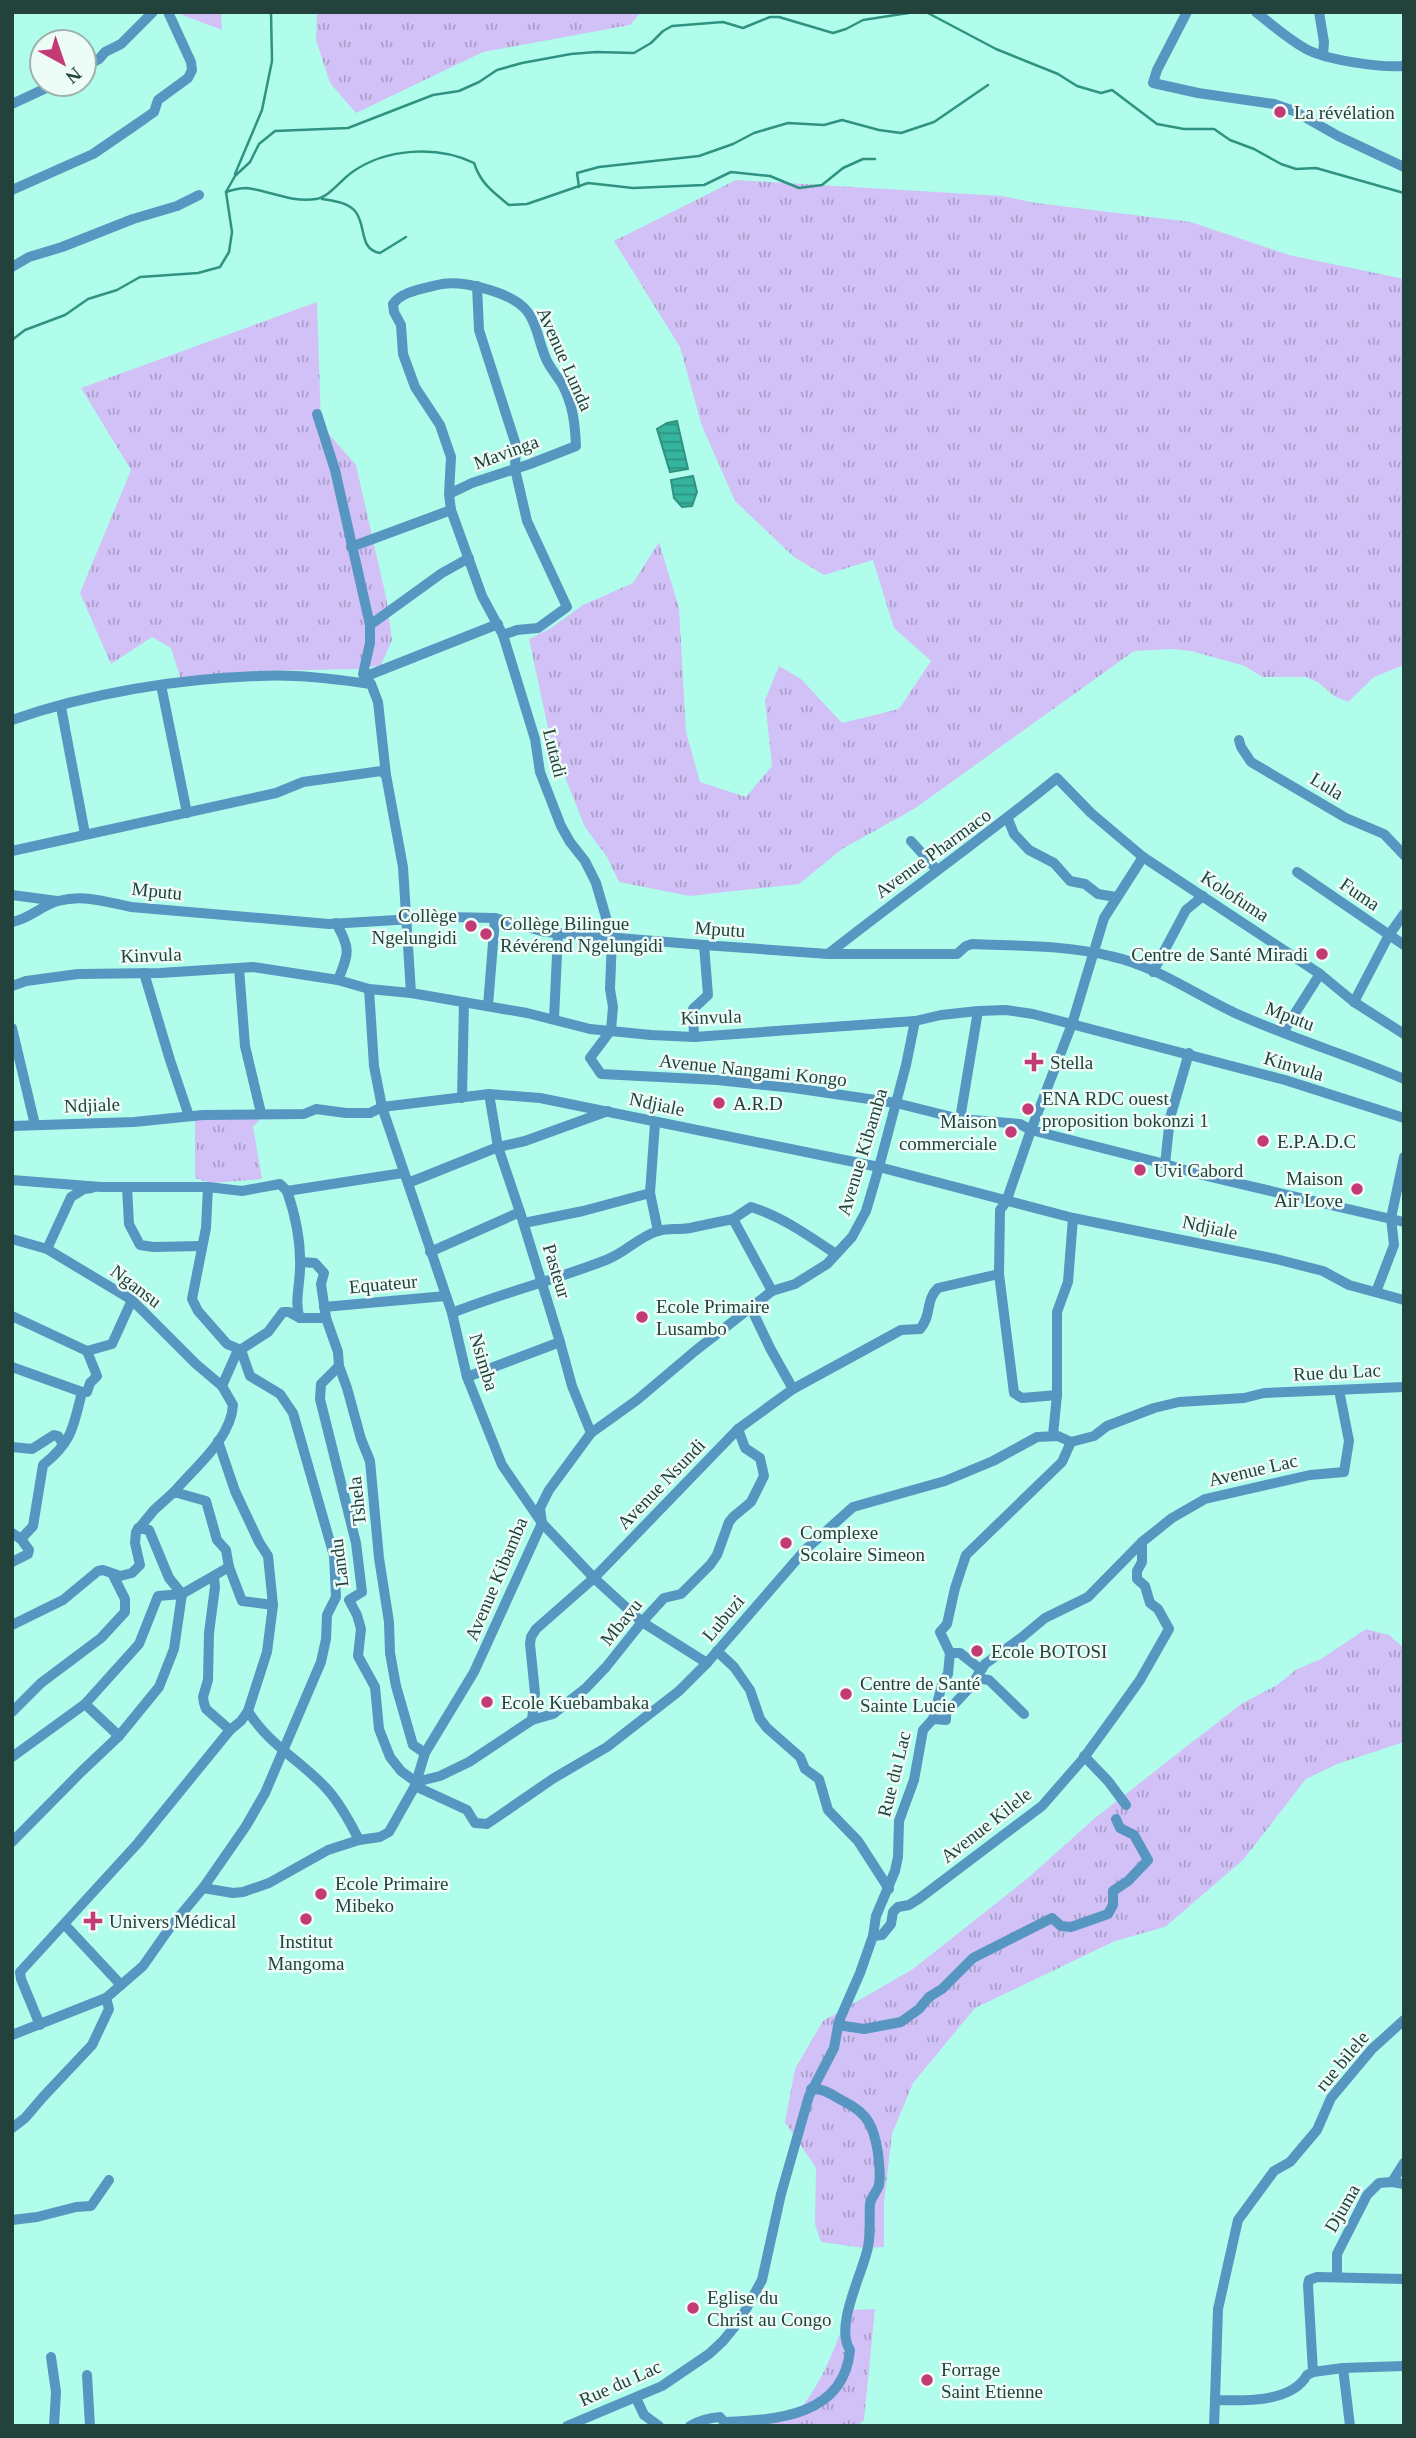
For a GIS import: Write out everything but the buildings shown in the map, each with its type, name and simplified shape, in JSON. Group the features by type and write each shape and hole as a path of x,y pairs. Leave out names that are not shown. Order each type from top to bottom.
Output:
{"street":[{"path":"98,57 121,44 153,12"},
{"path":"12,190 93,154 153,112 158,100 188,78 192,70 191,62 168,12"},
{"path":"1187,12 1153,83 1198,93 1274,104 1294,111 1338,136 1404,167"},
{"path":"1256,12 1309,50 1370,65 1393,68 1404,66"},
{"path":"1319,12 1324,42 1323,55"},
{"path":"12,104 28,97"},
{"path":"12,267 29,257 177,206 200,195"},
{"name":"Avenue Lunda","path":"394,312 395,301 415,290 442,284 477,286 506,296 527,310 547,361 562,385 575,417 576,446"},
{"path":"12,720 96,696 160,685 259,676 368,680 501,629 538,628 567,608 527,521 516,469 516,444 479,330 477,286"},
{"name":"Lutadi","path":"394,312 401,325 403,354 415,387 440,425 451,457 451,510 482,596 501,629 535,739 540,772 547,792 561,827 586,861 596,883 612,938 611,1030"},
{"path":"317,414 335,470 370,625 371,636 363,673 378,702 386,775 403,867 404,921 411,993"},
{"name":"Mavinga","path":"450,489 516,469 576,446"},
{"path":"351,547 451,510"},
{"path":"370,625 442,573 469,558"},
{"path":"160,685 187,813"},
{"path":"61,707 85,834"},
{"name":"Lula","path":"1238,740 1251,762 1346,818 1384,834 1404,855"},
{"path":"12,851 276,793 303,782 381,771 386,775"},
{"name":"Avenue Pharmaco","path":"828,954 1008,819 1056,778"},
{"name":"Kolofuma","path":"1056,778 1090,813 1143,857 1320,974 1354,1002 1404,1034"},
{"path":"1008,819 1014,834 1029,850 1054,863 1070,881 1086,884 1098,894 1116,897"},
{"path":"911,841 937,870"},
{"path":"1057,1395 1022,1398 1014,1393 999,1274 1000,1210 1006,1202 1072,1024 1104,918 1143,857"},
{"name":"Fuma","path":"1297,873 1404,946"},
{"path":"12,895 57,901"},
{"path":"1153,972 1186,910 1203,896"},
{"name":"Mputu","path":"12,922 29,918 57,901 103,899 131,907 336,923 447,917 495,918 545,932 828,954 957,954 972,944 1095,953 1126,960 1186,986 1194,994 1404,1079"},
{"path":"1354,1002 1389,935 1404,914"},
{"path":"488,1006 495,918"},
{"path":"336,923 348,950 338,980"},
{"path":"554,1020 558,933"},
{"path":"694,1037 693,1009 708,995 704,946"},
{"name":"Kinvula","path":"12,986 26,981 78,974 253,967 338,980 369,989 488,1006 590,1029 694,1037 915,1021 978,1011 1020,1012 1189,1053 1404,1118"},
{"path":"239,968 244,1046 261,1113"},
{"path":"144,973 189,1116"},
{"path":"1283,1032 1320,974"},
{"name":"Nsimba","path":"369,989 373,1066 382,1107 452,1313 467,1377 502,1465 542,1523 594,1578 642,1622 707,1663"},
{"path":"462,1098 464,1002"},
{"path":"960,1119 978,1011"},
{"name":"Avenue Kibamba","path":"203,1888 233,1894 243,1892 269,1882 318,1854 359,1839 380,1837 389,1832 415,1784 425,1753 474,1672 542,1523 540,1508 549,1490 591,1433 637,1401 772,1292 796,1284 827,1264 852,1237 860,1223 878,1167 915,1021"},
{"path":"12,1028 35,1125"},
{"name":"Avenue Nangami Kongo","path":"611,1030 590,1058 603,1075 717,1080 896,1103 960,1119 1020,1124 1031,1130 1274,1193 1404,1222"},
{"path":"1165,1164 1170,1118 1189,1053"},
{"name":"Ndjiale","path":"12,1126 134,1122 261,1113 304,1114 316,1109 364,1113 382,1107 489,1094 540,1098 878,1167 1073,1218 1276,1259 1323,1271 1349,1285 1404,1300"},
{"name":"Pasteur","path":"489,1094 498,1147 544,1283 572,1386 591,1433"},
{"path":"287,1191 406,1178 498,1147 525,1141 608,1111"},
{"path":"654,1123 650,1193 658,1231"},
{"path":"1376,1292 1394,1245 1391,1218 1404,1157"},
{"path":"12,1180 101,1187"},
{"path":"47,1249 71,1197 84,1189 208,1187 246,1191 280,1184 287,1191 299,1234 300,1285 296,1309 300,1318"},
{"path":"127,1187 129,1224 140,1245 202,1246"},
{"path":"12,2035 106,1998 143,1966 203,1888 246,1826 265,1793 321,1662 326,1639 327,1613 336,1597 334,1556 293,1413 280,1394 250,1376 241,1350 227,1344 194,1305 192,1292 202,1246 208,1187"},
{"path":"430,1252 522,1217 583,1211 650,1193"},
{"path":"452,1313 497,1295 544,1283 610,1259 628,1250 640,1239 658,1231 733,1219 751,1207 787,1222 836,1254"},
{"path":"1071,1442 1065,1437 1053,1435 1057,1395 1057,1312 1068,1282 1073,1218"},
{"path":"733,1219 772,1292"},
{"name":"Ngansu","path":"12,1239 47,1249 132,1300 222,1387"},
{"name":"Tshela","path":"300,1262 314,1263 322,1268 324,1273 321,1284 325,1313 338,1352 339,1367 370,1461 379,1558 396,1686 413,1745 425,1753"},
{"name":"Avenue Nsundi","path":"532,1720 535,1693 531,1637 543,1622 594,1578 738,1429 793,1389 901,1329 920,1329 929,1313 931,1295 937,1288 999,1274"},
{"name":"Equateur","path":"222,1387 237,1352 268,1332 283,1312 300,1318 446,1296"},
{"path":"12,1316 87,1351 112,1344 132,1300"},
{"path":"751,1308 793,1389"},
{"path":"467,1377 560,1342"},
{"path":"12,1367 87,1392 90,1383 97,1376 87,1351"},
{"name":"Landu","path":"339,1367 321,1384 320,1399 356,1543 362,1592 349,1600 361,1629 358,1656 375,1687 379,1729 390,1757 415,1784"},
{"path":"12,1625 63,1600 98,1571 124,1576 139,1568 140,1558 135,1536 138,1528 174,1492 218,1441 229,1424 233,1405 222,1387"},
{"name":"Rue du Lac","path":"567,2426 662,2386 709,2354 731,2332 762,2280 780,2194 811,2089 832,2054 838,2025 873,1936 874,1920 889,1889 898,1857 900,1821 915,1780 923,1730 933,1718 943,1681 948,1674 950,1653 940,1632 947,1624 966,1555 1062,1462 1071,1442 1094,1436 1107,1426 1154,1408 1179,1402 1244,1398 1264,1393 1404,1387"},
{"name":"Avenue Lac","path":"1142,1542 1205,1499 1310,1475 1344,1472 1349,1441 1339,1390"},
{"path":"12,1562 29,1552 29,1548 17,1536 33,1526 43,1465 58,1454 70,1436 82,1392"},
{"name":"Mbavu","path":"415,1784 460,1767 532,1720 553,1714 586,1688 664,1598 681,1594 710,1565 733,1517 751,1502 763,1482 764,1468 760,1464 760,1458 745,1448 738,1429"},
{"path":"12,1447 33,1449 54,1435 59,1437 63,1444"},
{"name":"Lubuzi","path":"415,1784 467,1810 475,1823 487,1824 554,1778 607,1747 679,1691 707,1663 805,1550 850,1508 945,1482 993,1461 1037,1437 1053,1435"},
{"path":"40,2025 20,1972 138,1843 230,1730 241,1721 248,1711 267,1652 273,1605 268,1556 235,1492 218,1441"},
{"path":"174,1492 206,1501 218,1540 226,1550 229,1567 242,1601 273,1605"},
{"path":"138,1528 149,1530 172,1584 182,1594"},
{"path":"933,1718 946,1720 946,1713 979,1672 1045,1618 1088,1597 1142,1542"},
{"name":"Avenue Kilele","path":"873,1936 882,1935 891,1924 893,1912 898,1907 909,1905 928,1893 1042,1806 1084,1756 1140,1680 1170,1629 1158,1609 1150,1603 1145,1586 1137,1579 1137,1571 1142,1562 1142,1542"},
{"path":"12,1757 85,1704 139,1644 157,1598 161,1595 182,1594 229,1567"},
{"path":"12,1712 41,1683 101,1638 125,1612 125,1599 113,1575"},
{"path":"214,1577 208,1680 203,1697 206,1709 230,1730"},
{"path":"14,1837 119,1736 161,1684 175,1644 182,1594"},
{"path":"717,1651 734,1667 750,1690 762,1722 800,1757 805,1769 819,1779 828,1810 858,1841 889,1889"},
{"path":"950,1653 960,1653 979,1672 982,1679 989,1680 1024,1714"},
{"path":"85,1704 119,1736"},
{"path":"248,1711 261,1731 326,1787 359,1839"},
{"path":"1084,1756 1126,1805"},
{"path":"838,2025 864,2029 901,2022 986,1949 1016,1938 1026,1930 1052,1918 1061,1926 1071,1927 1108,1914 1113,1905 1113,1891 1128,1881 1148,1860 1134,1835 1120,1828 1116,1819"},
{"path":"65,1925 121,1985"},
{"path":"12,2128 25,2118 92,2045 108,2009 106,1998"},
{"name":"rue bilele","path":"1214,2426 1218,2309 1238,2220 1274,2171 1290,2162 1317,2130 1331,2098 1372,2049 1404,2020"},
{"path":"690,2426 720,2417 724,2422 767,2420 800,2414 826,2396 843,2379 848,2367 848,2310 868,2248 870,2201 878,2188 880,2172 874,2130 861,2112 822,2088 811,2089"},
{"path":"1398,2183 1404,2163"},
{"path":"12,2220 90,2206 109,2180"},
{"name":"Djuma","path":"1337,2277 1336,2254 1355,2216 1375,2186 1379,2183 1398,2183"},
{"path":"1313,2372 1308,2282 1312,2278 1337,2277 1404,2279"},
{"path":"51,2357 56,2392 54,2426"},
{"path":"1215,2400 1248,2402 1264,2399 1293,2390 1313,2372 1404,2366"},
{"path":"1343,2368 1350,2426"},
{"path":"87,2375 90,2426"},
{"path":"636,2398 643,2415 659,2426"}],"green space":[{"path":"174,12 221,12 222,30"},
{"path":"317,12 641,12 630,25 483,52 356,113 330,83 316,40"},
{"path":"736,180 1002,196 1036,203 1191,222 1289,255 1404,279 1404,665 1374,677 1348,702 1306,677 1262,677 1245,666 1191,651 1134,651 914,809 842,849 799,884 690,896 619,882 607,857 585,827 551,742 529,639 551,628 583,605 633,583 659,542 679,608 686,732 700,782 746,797 772,766 765,700 779,666 801,679 842,723 899,709 931,661 894,628 873,560 824,575 794,557 735,501 702,426 680,347 614,241"},
{"path":"317,302 321,425 356,465 386,597 392,640 381,665 357,669 258,671 182,683 171,648 152,637 111,664 80,593 131,470 81,388"},
{"path":"259,1116 259,1121 253,1126 262,1179 211,1183 195,1178 195,1119"},
{"path":"1366,1629 1389,1635 1404,1648 1404,1742 1337,1764 1306,1779 1243,1860 1165,1927 1115,1941 975,2008 913,2083 892,2134 884,2202 884,2247 864,2248 821,2242 815,2224 816,2168 785,2122 795,2069 823,2021 913,1969 1028,1878 1095,1818 1241,1704 1277,1685 1297,1669 1321,1659"},
{"path":"875,2309 864,2420 857,2426 761,2426 789,2418 810,2396 833,2352 848,2310"}],"shaded area":[{"path":"677,421 688,469 670,472 657,429"},
{"path":"693,476 697,492 692,506 682,507 674,498 671,480"}],"waterway":[{"path":"235,174 262,110 272,61 271,12"},
{"path":"12,340 25,330 65,315 88,299 117,290 140,277 198,273 220,267 229,252 232,232 226,192 235,176 250,162 259,144 275,131 348,128 433,95 459,91 497,70 522,63 571,54 634,53 672,26 723,22 743,28 770,17 779,17 833,33 863,20 915,12"},
{"path":"926,12 996,49 1058,74 1077,86 1101,93 1112,90 1157,124 1184,129 1214,129 1230,140 1281,164 1296,169 1316,168 1404,193"},
{"path":"579,187 577,173 599,167 699,156 754,133 788,123 824,125 842,120 901,133 934,122 988,85"},
{"path":"226,192 247,188 290,198 316,199 325,195 351,173 379,158 411,152 444,153 474,163 484,182 509,205 527,204 588,183 633,188 704,185 731,172 770,176 799,188 822,185 843,168 863,159 875,159"},
{"path":"322,199 344,204 355,211 368,247 373,251 380,253 406,237"}],"place":[{"name":"La révélation","path":"1280,112"},
{"name":"Collège Ngelungidi","path":"471,926"},
{"name":"Collège Bilingue Révérend Ngelungidi","path":"486,934"},
{"name":"Centre de Santé Miradi","path":"1322,954"},
{"name":"Stella","path":"1034,1062"},
{"name":"A.R.D","path":"719,1103"},
{"name":"ENA RDC ouest proposition bokonzi 1","path":"1028,1109"},
{"name":"Maison commerciale","path":"1011,1132"},
{"name":"E.P.A.D.C","path":"1263,1141"},
{"name":"Uvi Cabord","path":"1140,1170"},
{"name":"Maison Air Love","path":"1357,1189"},
{"name":"Ecole Primaire Lusambo","path":"642,1317"},
{"name":"Complexe Scolaire Simeon","path":"786,1543"},
{"name":"Ecole BOTOSI","path":"977,1651"},
{"name":"Centre de Santé Sainte Lucie","path":"846,1694"},
{"name":"Ecole Kuebambaka","path":"487,1702"},
{"name":"Ecole Primaire Mibeko","path":"321,1894"},
{"name":"Institut Mangoma","path":"306,1919"},
{"name":"Univers Médical","path":"93,1921"},
{"name":"Eglise du Christ au Congo","path":"693,2308"},
{"name":"Forrage Saint Etienne","path":"927,2380"}]}
